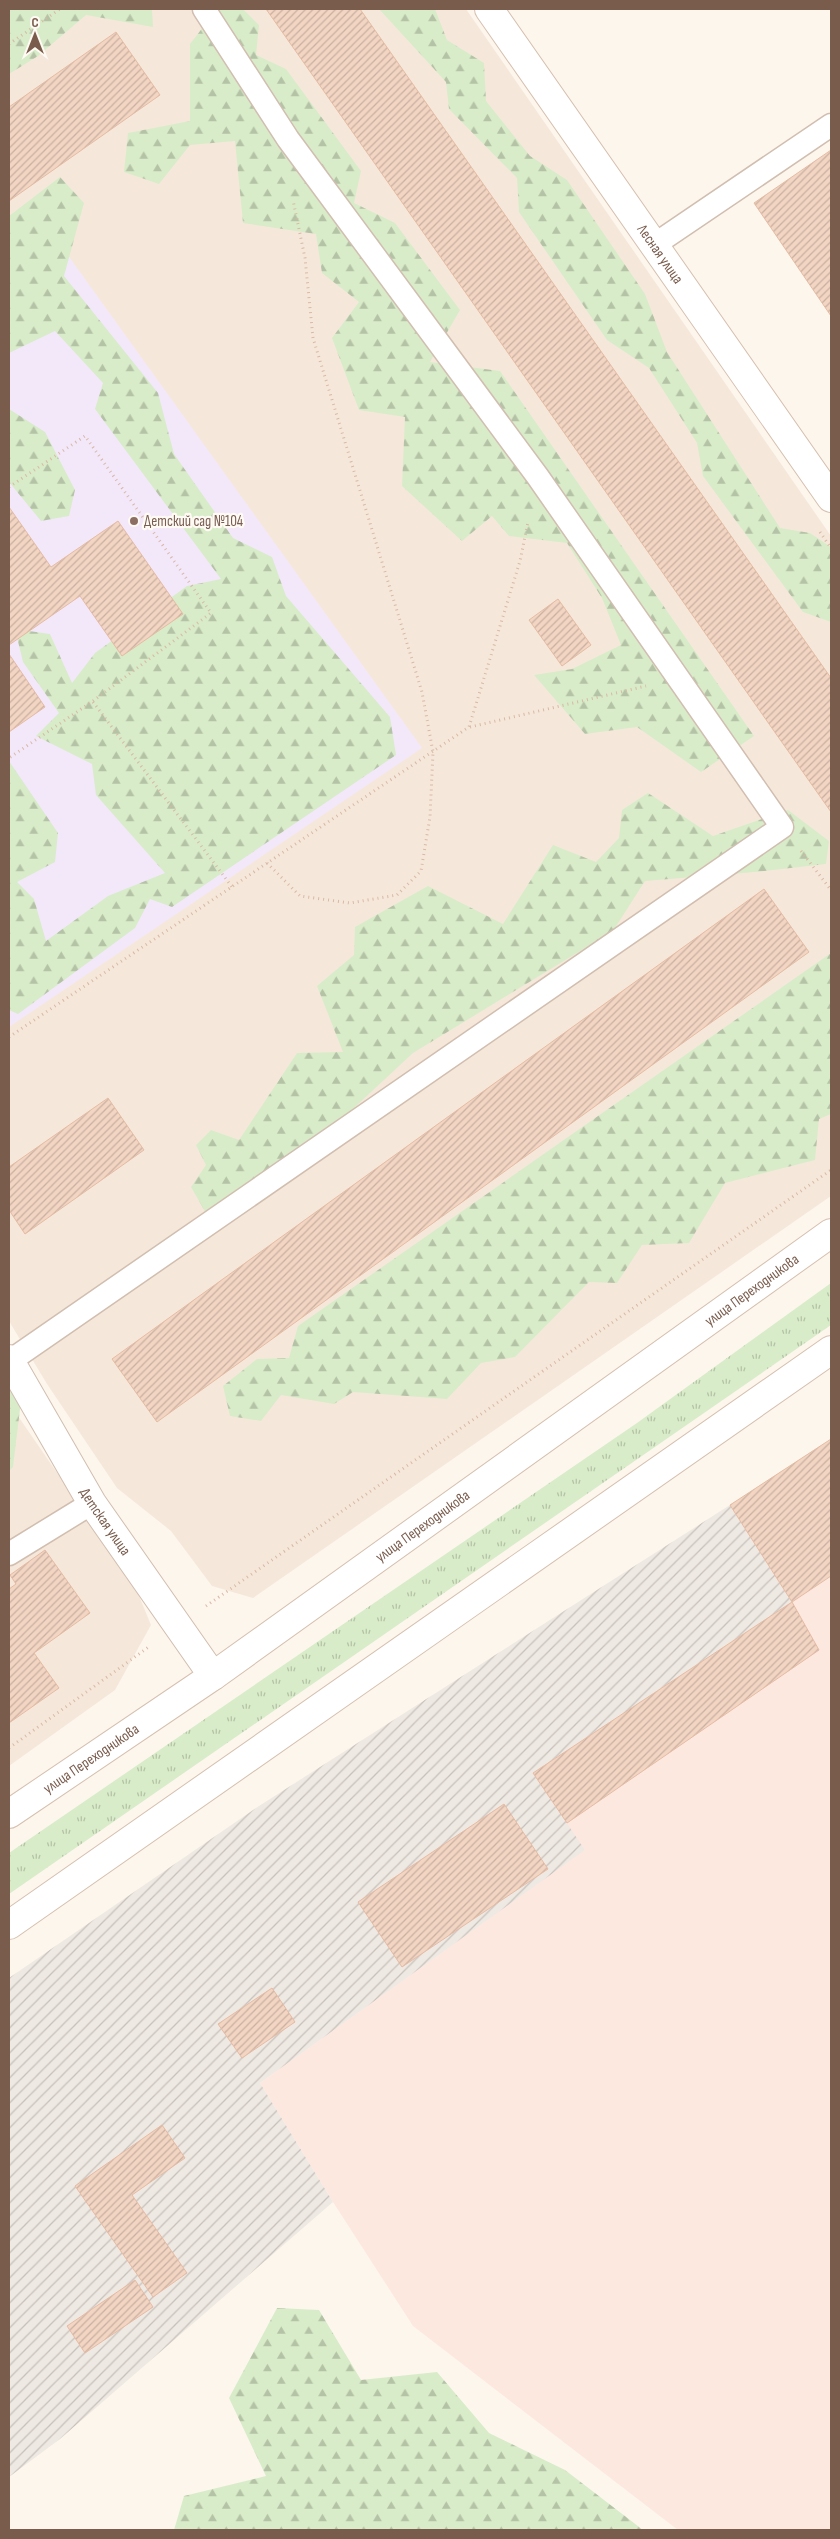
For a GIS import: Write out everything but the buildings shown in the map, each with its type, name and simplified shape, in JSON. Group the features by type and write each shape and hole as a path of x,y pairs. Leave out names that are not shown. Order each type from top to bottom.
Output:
{"main road":[{"name":"Лесная улица","path":"489,9 831,498"},
{"name":"улица Переходникова","path":"9,1814 213,1676 831,1233"},
{"path":"9,1924 831,1350"},
{"name":"Детская улица","path":"9,1360 92,1503 213,1676"}],"lane":[{"path":"9,1360 782,826 538,477 288,138 204,9"},
{"path":"654,245 831,125"},
{"path":"9,1554 92,1503"}],"path":[{"path":"9,44 60,9"},
{"path":"267,863 300,896 350,903 397,895 421,871 430,817 433,752 422,692 314,338 306,258 292,194"},
{"path":"9,486 86,436 211,613 93,702 9,758"},
{"path":"469,727 520,561 538,477"},
{"path":"9,1037 469,727 645,686 684,687"},
{"path":"93,702 232,887"},
{"path":"782,826 831,890"},
{"path":"9,1748 178,1625 831,1170"}],"shaded area":[{"path":"31,9 466,9 831,536 831,1196 253,1598 212,1586 171,1531 117,1488 47,1384 9,1321 9,24"},
{"name":"Детский сад №104","path":"67,254 422,748 9,1027 9,295"},
{"path":"9,1403 135,1586 151,1625 115,1690 9,1766"},
{"path":"730,1505 792,1602 533,1773 585,1850 260,2083 333,2202 60,2439 9,2477 9,1978 259,1806"},
{"path":"831,1576 831,2530 678,2530 413,2326 333,2202 260,2083 584,1850 533,1773"}],"green space":[{"path":"9,9 152,9 153,27 86,15 38,56 9,74"},
{"path":"217,9 243,9 259,25 256,55 286,69 361,171 354,203 395,223 460,310 430,362 500,371 754,736 701,772 637,727 585,734 534,675 572,669 621,645 602,598 567,543 509,536 492,516 462,541 402,486 405,417 359,410 332,338 359,302 322,273 316,234 243,223 235,141 190,145 159,184 124,172 128,133 190,121 190,44"},
{"path":"379,9 435,9 447,40 484,63 486,101 530,156 567,180 645,294 667,352 780,528 810,533 831,547 831,622 803,612 703,476 697,443 649,368 607,340 519,212 517,178 449,109 446,82"},
{"path":"60,177 84,203 64,276 158,393 174,454 233,538 272,557 286,596 390,717 396,755 172,907 150,899 135,928 18,1014 9,1010 9,761 58,833 55,862 17,882 34,899 46,941 108,896 165,873 96,795 92,764 36,736 59,713 23,662 15,629 50,634 72,683 95,653 187,586 221,579 95,409 103,383 55,331 9,353 9,216"},
{"path":"9,409 45,432 75,490 69,516 41,521 9,482"},
{"path":"648,793 713,836 788,810 829,841 826,864 645,881 613,931 413,1053 328,1132 207,1215 191,1187 206,1165 196,1145 211,1130 239,1140 297,1053 343,1052 317,986 354,955 355,927 428,886 503,924 553,845 596,862 619,838 622,810"},
{"path":"831,953 831,1114 819,1119 815,1160 725,1183 689,1243 642,1245 617,1283 589,1282 515,1357 481,1363 447,1399 353,1392 334,1404 281,1395 261,1421 230,1416 223,1386 257,1359 289,1358 298,1326"},
{"path":"831,1283 831,1325 9,1894 9,1853 637,1423"},
{"path":"9,1383 21,1401 13,1467 9,1471"},
{"path":"277,2308 319,2310 361,2380 437,2372 489,2433 565,2470 643,2530 174,2530 184,2496 266,2476 229,2398"}],"place":[{"name":"Детский сад №104","path":"134,521"}]}
